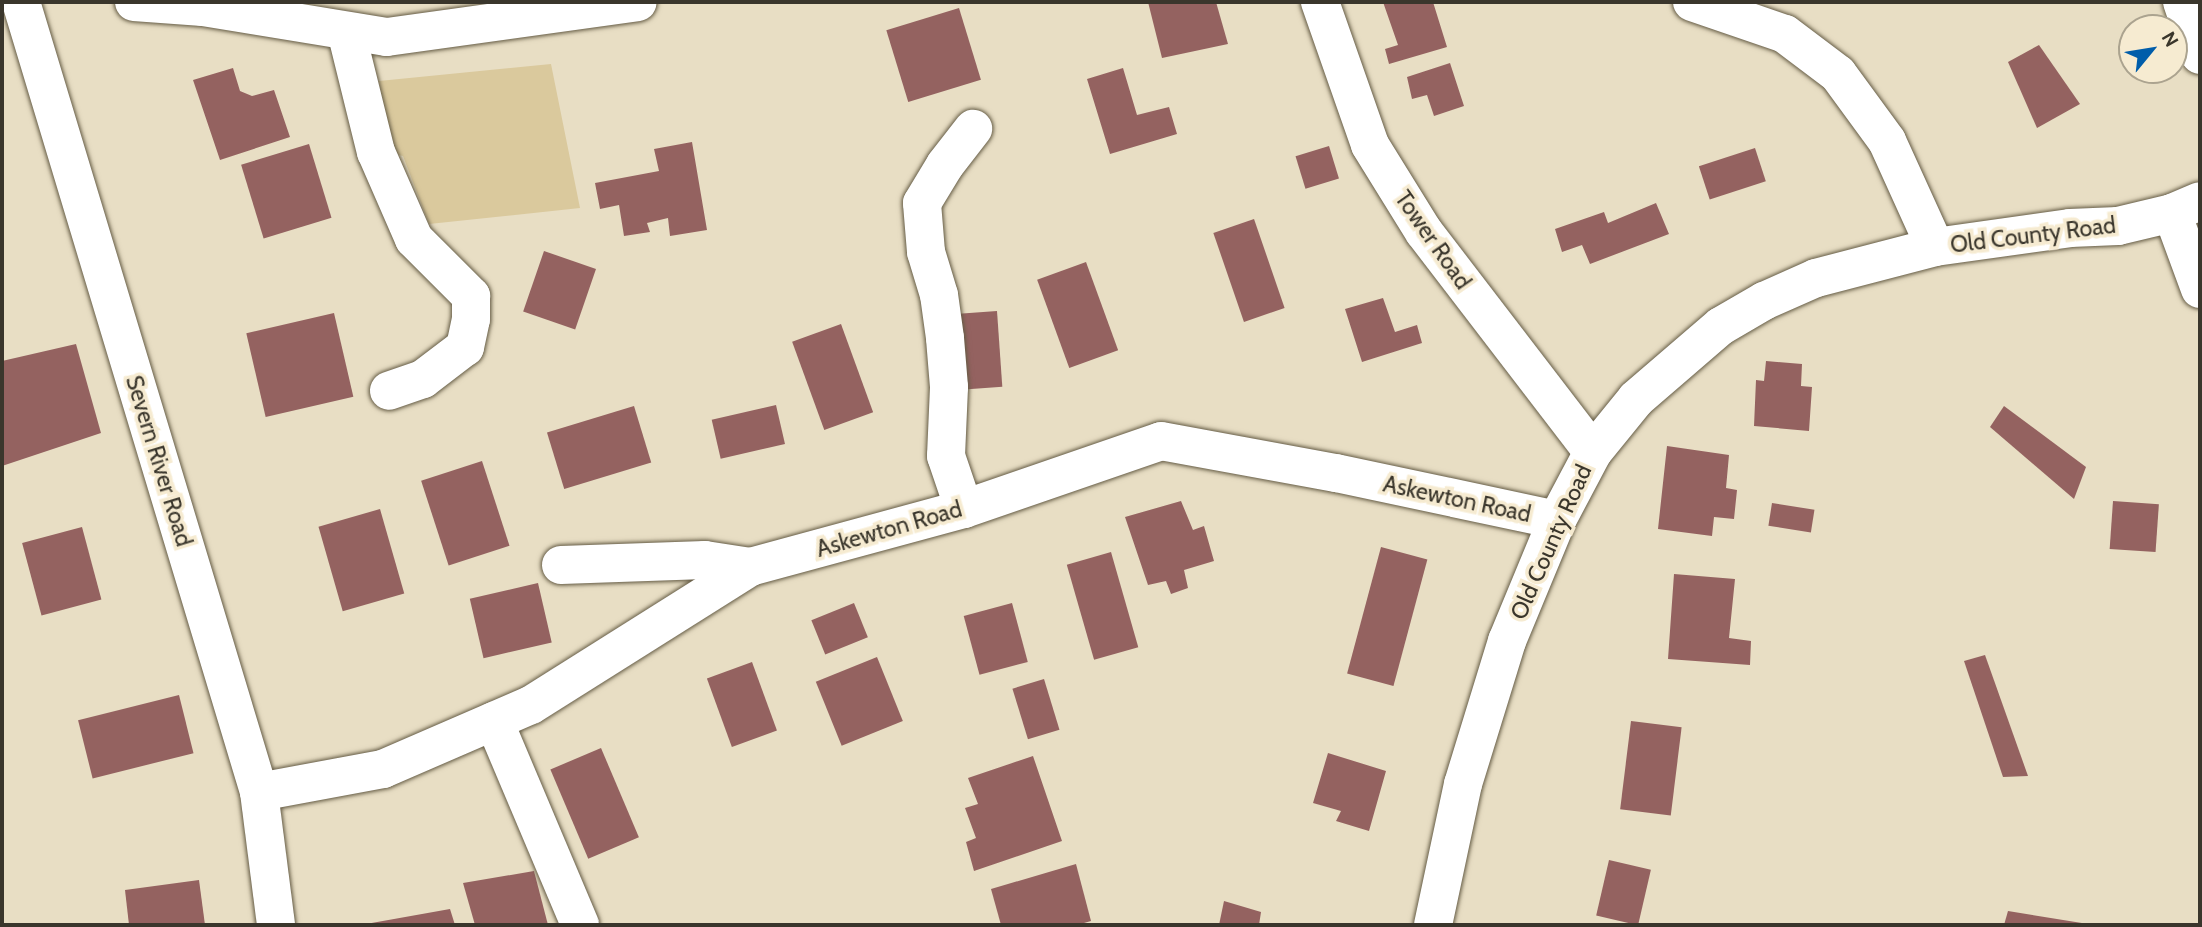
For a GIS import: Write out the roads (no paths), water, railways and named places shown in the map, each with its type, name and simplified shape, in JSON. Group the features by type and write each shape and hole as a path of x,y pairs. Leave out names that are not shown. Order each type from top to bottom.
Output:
{"street":[{"name":"Severn River Road","path":"21,2 259,792 276,925"},
{"path":"134,2 203,7 387,37 638,2"},
{"name":"Tower Road","path":"1320,2 1377,156 1424,232 1593,452"},
{"path":"1692,2 1786,34 1838,74 1887,141 1935,247"},
{"path":"2182,2 2200,55"},
{"path":"346,31 376,152 414,239 471,296 471,319 465,347 423,379 389,391"},
{"path":"964,509 946,456 949,387 945,338 939,295 926,252 922,203 945,165 973,129"},
{"path":"2186,207 2200,289"},
{"name":"Old County Road","path":"1433,925 1463,784 1492,684 1557,520 1593,452 1636,399 1721,326 1764,301 1816,278 1935,247 2070,228 2118,226 2186,207"},
{"name":"Askewton Road","path":"259,792 383,769 531,705 750,567 964,509 1160,441 1336,472 1557,520"},
{"path":"561,565 705,559 750,567"},
{"path":"494,721 580,925"}]}
